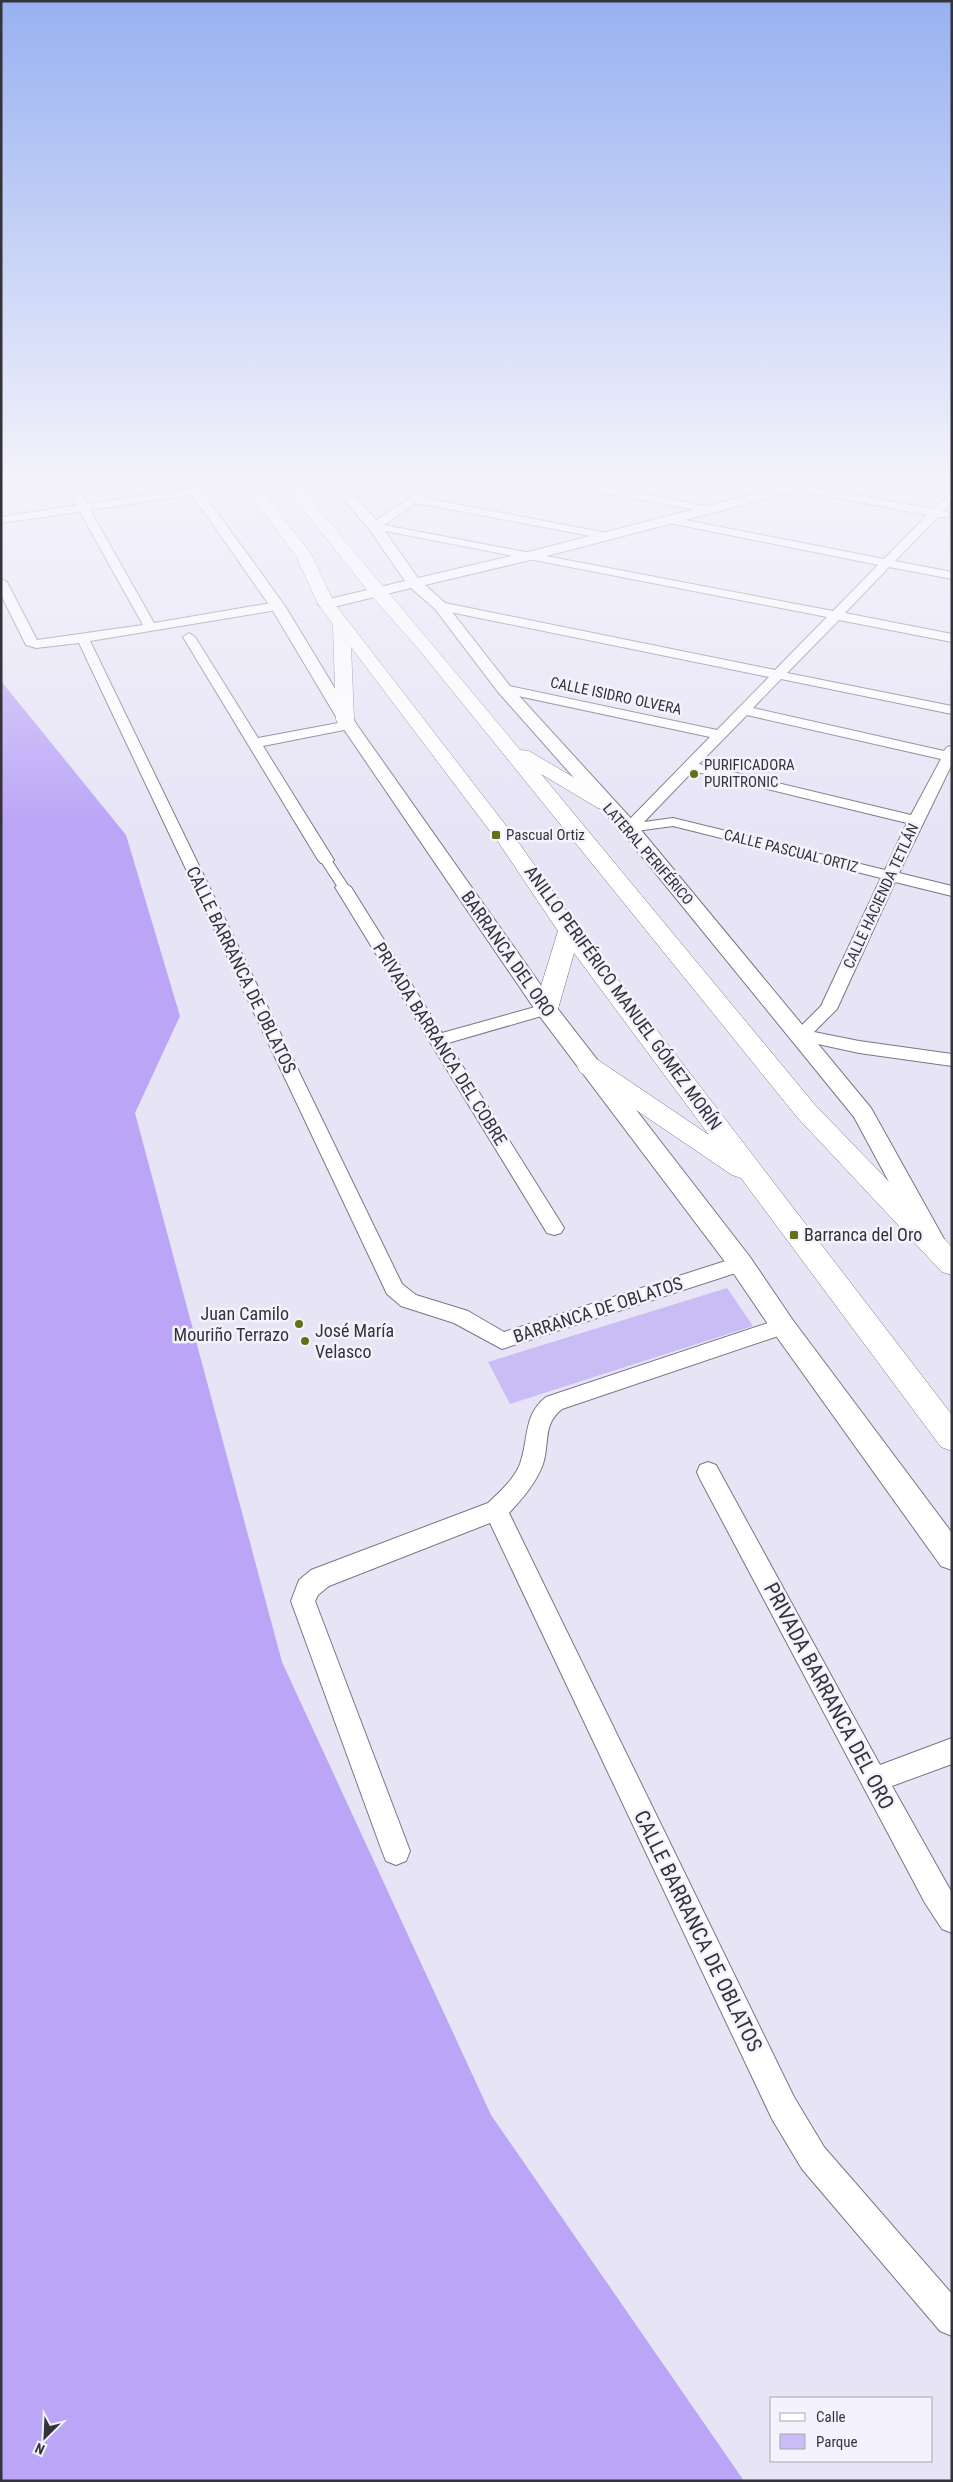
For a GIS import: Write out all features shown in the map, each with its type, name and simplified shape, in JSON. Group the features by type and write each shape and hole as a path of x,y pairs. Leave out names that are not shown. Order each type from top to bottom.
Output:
{"highway":[{"name":"ANILLO PERIFÉRICO MANUEL GÓMEZ MORÍN","path":"323,598 326,604 507,840 569,931 952,1438"},
{"path":"382,598 427,648 806,1111 952,1265"},
{"path":"341,622 347,722"},
{"path":"505,745 605,804"},
{"path":"546,1009 569,931"},
{"path":"589,1066 760,1182"}],"street":[{"path":"9,598 30,642 36,644 83,639 277,606"},
{"path":"134,598 150,627"},
{"name":"BARRANCA DEL ORO","path":"271,598 347,722 546,1009 741,1264 783,1326 952,1557"},
{"path":"326,604 352,598"},
{"name":"LATERAL PERIFÉRICO","path":"431,598 440,606 504,688 605,804 629,828 801,1035 863,1114 935,1245"},
{"path":"746,598 952,638"},
{"path":"629,828 853,598"},
{"path":"440,606 952,710"},
{"path":"188,637 326,860"},
{"name":"CALLE BARRANCA DE OBLATOS","path":"83,639 394,1289 402,1299"},
{"name":"CALLE ISIDRO OLVERA","path":"504,688 720,735"},
{"path":"744,710 951,754"},
{"path":"254,744 347,722"},
{"name":"CALLE HACIENDA TETLÁN","path":"801,1035 828,1009 892,876 916,821 951,754"},
{"path":"690,766 916,821"},
{"name":"CALLE PASCUAL ORTIZ","path":"629,828 673,822 952,891"},
{"name":"PRIVADA BARRANCA DEL COBRE","path":"326,860 554,1228"},
{"path":"438,1040 546,1009"},
{"path":"801,1035 859,1047 952,1060"},
{"name":"BARRANCA DE OBLATOS","path":"402,1299 423,1308 461,1317 502,1341 741,1264"},
{"path":"396,1851 303,1601 308,1588 320,1578 496,1510 518,1490 532,1463 539,1419 544,1409 554,1402 783,1326"},
{"name":"PRIVADA BARRANCA DEL ORO","path":"708,1472 935,1893 952,1919"},
{"name":"CALLE BARRANCA DE OBLATOS","path":"496,1510 783,2108 813,2158 952,2319"},
{"path":"874,1780 952,1751"}],"green space":[{"path":"727,1288 753,1326 510,1404 488,1362"}],"shaded area":[{"path":"1,681 126,835 180,1016 135,1113 282,1662 491,2115 744,2481 1,2481"}],"place":[{"name":"PURIFICADORA PURITRONIC","path":"694,774"},
{"name":"Pascual Ortiz","path":"496,835"},
{"name":"Barranca del Oro","path":"794,1235"},
{"name":"Juan Camilo Mouriño Terrazo","path":"299,1324"},
{"name":"José María Velasco","path":"305,1341"}]}
